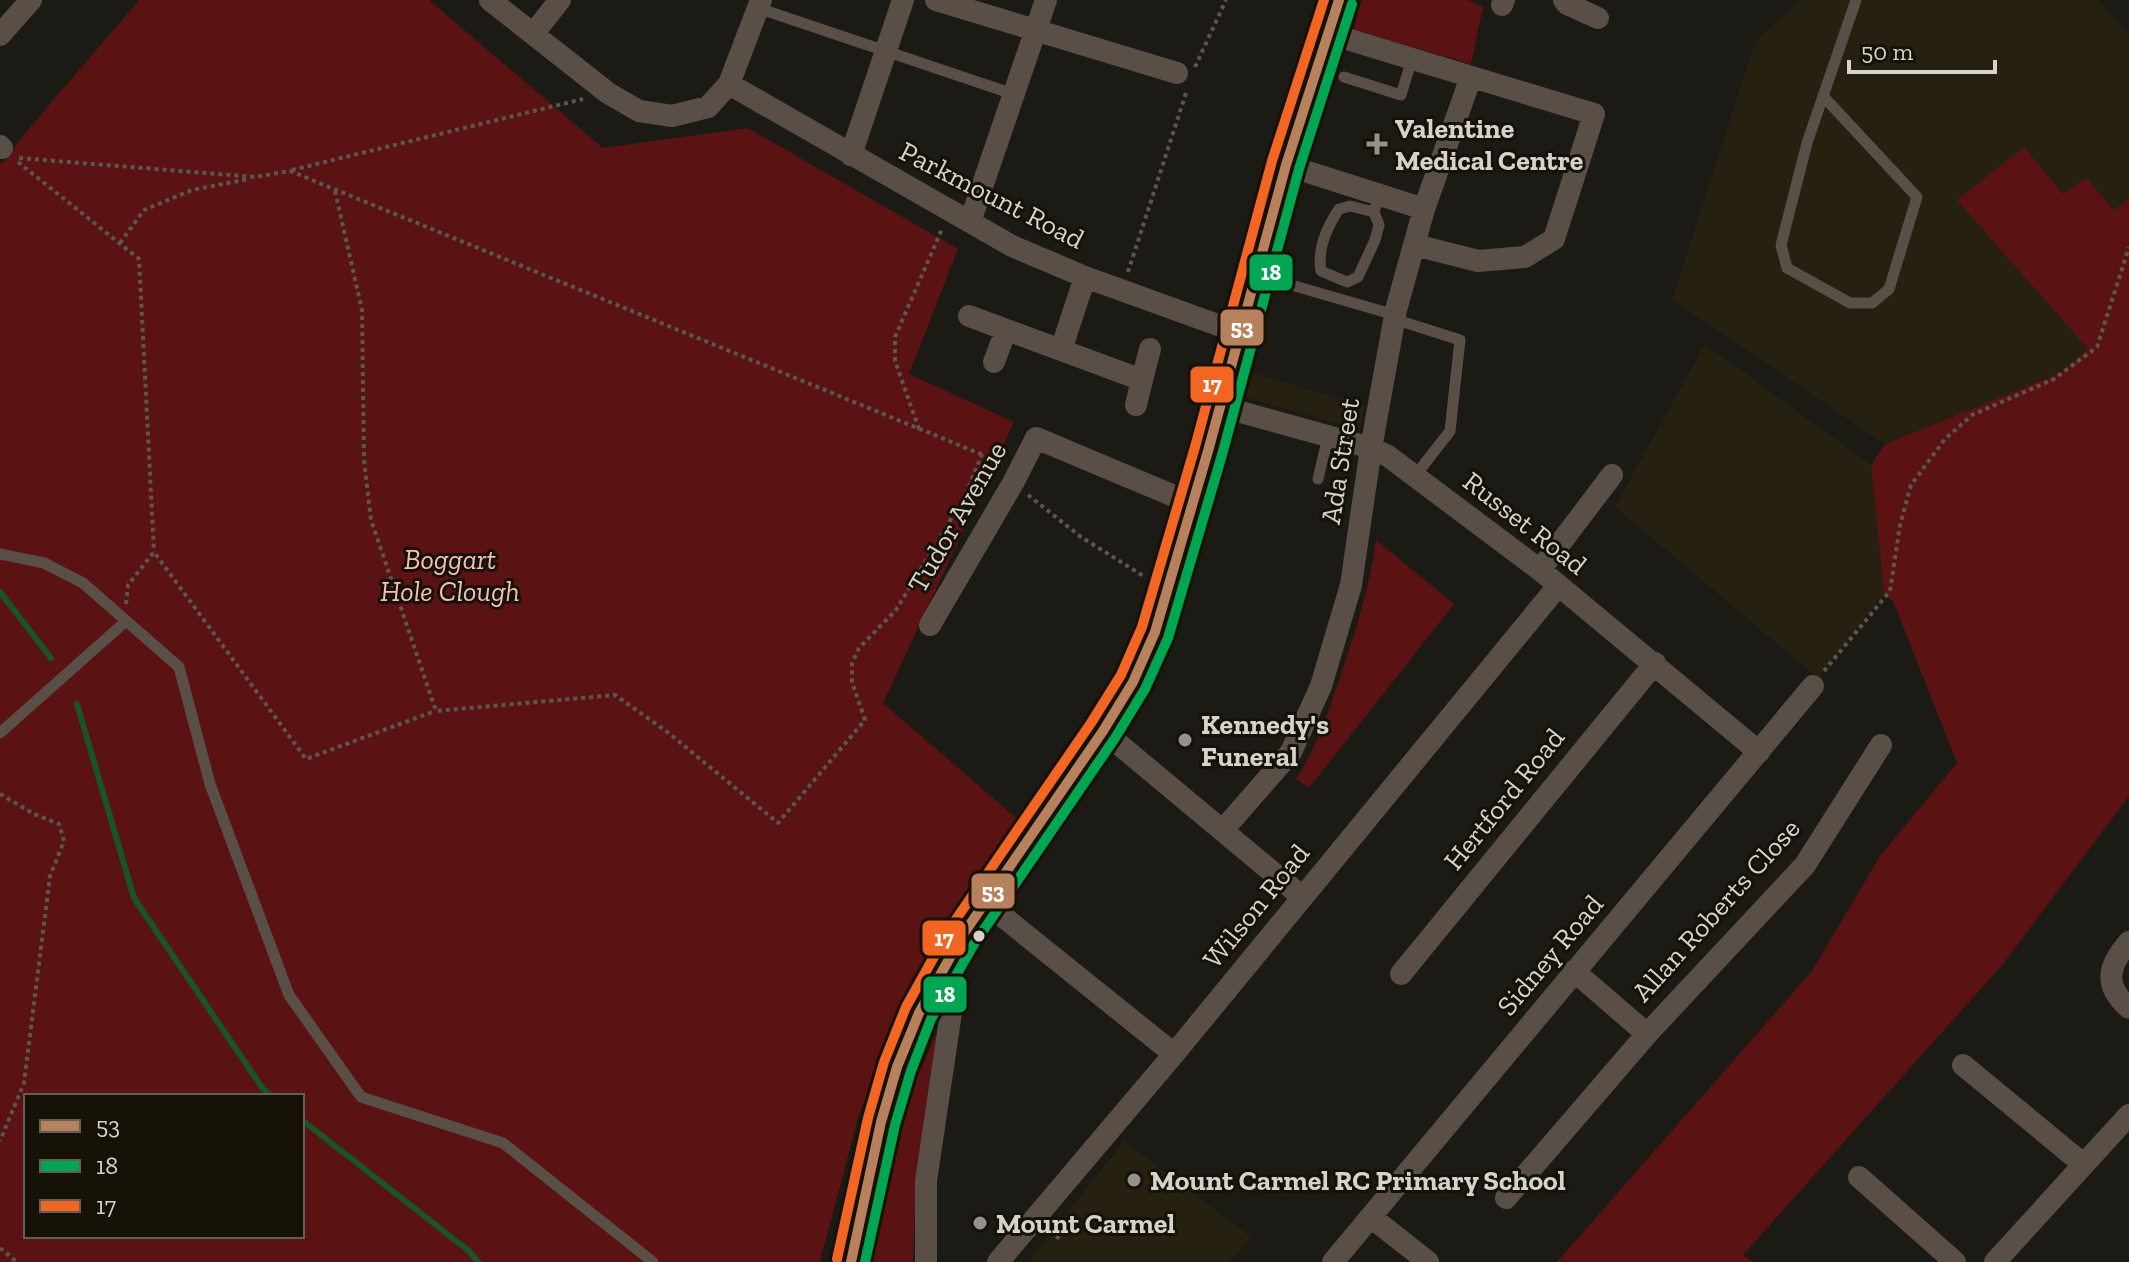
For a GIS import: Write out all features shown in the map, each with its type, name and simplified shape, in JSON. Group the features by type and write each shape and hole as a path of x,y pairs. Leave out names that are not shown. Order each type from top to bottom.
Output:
{"main road":[{"path":"851,1262 887,1102 908,1039 932,988 962,936 1103,731 1133,682 1155,632 1286,165 1339,0"}],"street":[{"path":"0,35 31,0"},
{"path":"490,0 608,93 639,111 672,116 708,107 729,84 760,4"},
{"path":"533,34 560,0"},
{"path":"851,155 903,0"},
{"path":"936,0 1186,78"},
{"path":"970,222 1046,0"},
{"path":"1564,0 1598,18"},
{"path":"1327,33 1594,114 1554,239 1525,257 1478,261 1415,245"},
{"name":"Ada Street","path":"1223,830 1291,752 1321,686 1351,585 1394,317 1424,209 1471,77"},
{"name":"Parkmount Road","path":"729,84 1012,246 1085,277 1240,333"},
{"path":"1286,165 1376,203 1424,209"},
{"path":"1061,350 1085,277"},
{"path":"969,316 1142,380"},
{"path":"994,362 1006,330"},
{"path":"1136,405 1150,349"},
{"name":"Russet Road","path":"1219,406 1371,448 1388,456 1540,570 1759,752"},
{"name":"Tudor Avenue","path":"930,625 1036,438 1193,504"},
{"path":"1540,570 1612,475"},
{"name":"Wilson Road","path":"998,1262 1174,1054 1558,586"},
{"name":"Hertford Road","path":"1401,974 1655,663"},
{"name":"Sidney Road","path":"1333,1262 1813,686"},
{"path":"1103,731 1301,896"},
{"name":"Allan Roberts Close","path":"1506,1198 1647,1034 1805,865 1881,745"},
{"path":"986,903 1174,1054"},
{"path":"2129,942 2110,971 2112,987 2129,1008"},
{"name":"Allan Roberts Close","path":"1574,971 1647,1034"},
{"path":"926,1262 926,1181 952,1006 932,988"},
{"path":"1963,1065 2083,1164"},
{"path":"1995,1262 2129,1115"},
{"path":"1859,1177 1955,1262"},
{"path":"1371,1217 1428,1262"}],"lane":[{"path":"1823,96 1917,197 1889,289 1872,303 1850,303 1787,268 1781,245 1807,143 1823,96 1856,0"},
{"path":"760,4 1013,94"},
{"path":"1344,77 1401,95 1412,59"},
{"path":"1376,203 1379,225 1358,277 1347,282 1321,271 1319,259 1322,247 1329,224 1339,209 1376,203"},
{"path":"1256,275 1460,340 1450,431 1415,476"},
{"path":"1318,479 1328,437"},
{"path":"0,554 44,563 83,583 179,667 210,784 289,995 361,1097 503,1143 653,1262"},
{"path":"0,733 125,622"}],"path":[{"path":"1123,290 1186,78 1226,0"},
{"path":"120,243 144,210 192,190 290,171 608,93"},
{"path":"255,177 13,158 139,259 154,552 306,759 436,711 615,695 666,731 778,823 865,720 852,682 852,663 859,648 896,610 965,496 982,454"},
{"path":"290,171 982,454 1017,476 1081,537 1168,592"},
{"path":"335,191 362,310 364,460 371,520 436,711"},
{"path":"919,429 895,361 895,337 949,211"},
{"path":"1813,686 1890,591 1900,525 1911,485 1945,439 1972,415 2054,379 2097,347 2129,247"},
{"path":"125,622 128,585 154,552"},
{"path":"0,794 34,814 59,824 64,841 50,876 24,1083 0,1141"},
{"path":"1045,1228 1061,1240"},
{"path":"0,1248 17,1262"}],"shaded area":[{"path":"1800,0 2098,0 2129,35 2129,198 2114,210 2088,349 2063,372 1885,444 1672,300 1755,42"},
{"path":"1705,344 1871,465 1884,593 1818,678 1615,507"},
{"path":"1254,373 1364,406 1360,430 1245,397"},
{"name":"Mount Carmel RC Primary School","path":"1124,1141 1251,1237 1230,1262 1029,1262"}],"green space":[{"name":"Boggart Hole Clough","path":"139,0 429,0 603,148 748,128 958,249 909,374 1014,422 883,703 1022,823 900,1008 858,1118 820,1262 0,1262 0,162 2,164"},
{"path":"1362,0 1468,0 1483,7 1471,64 1353,30"},
{"path":"2024,147 2063,194 2086,178 2114,210 2129,198 2129,796 2003,964 1743,1255 1753,1262 1557,1262 1812,971 1880,856 1957,763 1893,601 1884,593 1871,465 1885,444 2062,372 2088,349 1957,200"},
{"path":"1376,540 1454,604 1309,788 1296,779 1316,742 1336,690 1361,610"},
{"path":"935,1036 940,1037 916,1186 913,1262 872,1262 886,1181 918,1076"}],"waterway":[{"path":"0,592 51,658"},
{"path":"77,704 134,898 263,1089 269,1094"},
{"path":"304,1122 469,1251 478,1262"}],"transit line":[{"name":"17","path":"837,1259 868,1118 884,1062 906,1007 950,928 1121,675 1142,627 1195,447 1272,161 1324,0"},
{"name":"53","path":"851,1262 881,1122 897,1067 919,1013 962,936 1103,731 1133,682 1155,632 1286,165 1339,0"},
{"name":"18","path":"865,1262 895,1125 931,1019 974,944 1115,738 1145,689 1168,638 1222,455 1299,169 1352,4"}],"place":[{"name":"Valentine Medical Centre","path":"1377,144"},
{"name":"Kennedy's Funeral","path":"1185,740"},
{"name":"Mount Carmel RC Primary School","path":"1134,1180"},
{"name":"Mount Carmel","path":"980,1223"}]}
